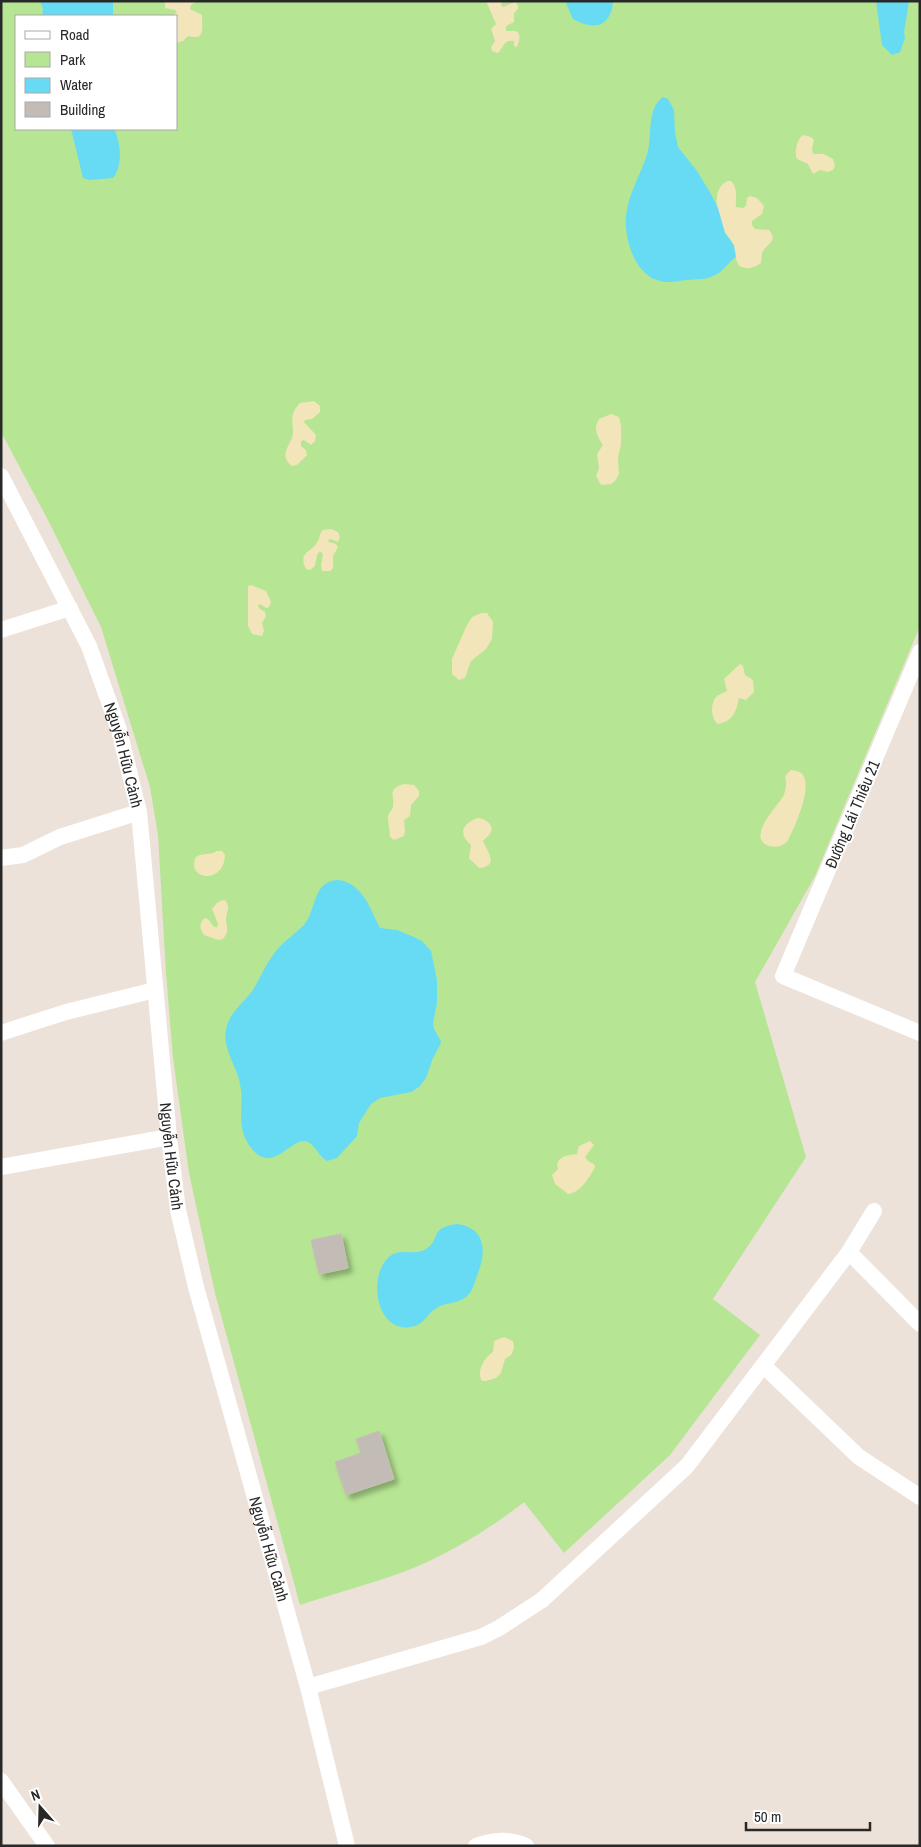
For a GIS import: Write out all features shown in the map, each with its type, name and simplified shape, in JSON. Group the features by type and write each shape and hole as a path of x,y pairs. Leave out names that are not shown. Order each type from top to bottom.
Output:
{"street":[{"name":"Nguyễn Hữu Cảnh","path":"1,476 89,646 119,730 138,812 175,1192 186,1249 308,1687 347,1846"},
{"path":"1,630 70,608"},
{"name":"Đường Lái Thiêu 21","path":"920,652 784,976 920,1033"},
{"path":"1,858 23,855 60,837 138,812"},
{"path":"1,1033 66,1012 155,990"},
{"path":"1,1167 169,1137"},
{"path":"308,1687 481,1637 499,1628 542,1600 687,1466 848,1252 874,1211"},
{"path":"848,1252 920,1324"},
{"path":"764,1366 859,1457 920,1497"},
{"path":"1,1781 47,1846"},
{"path":"476,1846 493,1840 508,1840 526,1846"}],"green space":[{"path":"1,1 920,1 920,626 815,876 755,982 806,1157 713,1299 760,1335 670,1455 564,1553 524,1502 472,1538 416,1567 300,1605 215,1293 189,1173 173,1058 158,835 150,787 101,627 49,522 1,432"}],"sand":[{"path":"165,1 197,1 191,5 190,9 202,15 202,32 200,35 198,37 188,36 183,41 178,42 178,15 173,15 177,12 165,8"},
{"path":"486,1 502,1 501,5 503,7 515,2 518,5 518,9 514,13 514,22 506,26 506,31 516,31 519,34 520,38 517,47 514,46 514,41 508,41 498,53 492,51 491,47 495,41 491,29 496,24"},
{"path":"803,135 814,140 813,154 824,154 833,159 835,166 833,170 828,172 820,170 813,174 808,164 797,159 797,146 799,139"},
{"path":"731,181 735,187 736,207 743,208 746,206 747,198 750,196 757,198 764,206 762,214 752,221 752,225 755,229 769,230 773,237 762,252 761,263 753,267 745,268 739,266 732,242 720,221 717,197 722,185"},
{"path":"314,401 320,406 320,412 312,419 305,420 304,422 316,435 315,441 311,445 304,440 301,441 301,446 306,450 307,455 297,465 292,466 288,462 285,453 293,433 293,414 300,403"},
{"path":"611,414 619,417 621,426 621,444 618,458 619,474 611,484 601,485 596,476 599,468 597,454 603,445 596,426 599,419"},
{"path":"331,529 338,532 340,537 338,542 331,539 328,540 338,547 333,556 333,568 330,571 322,571 323,554 320,551 317,555 315,566 310,570 306,569 303,559 304,555 315,545 323,530"},
{"path":"251,585 266,591 271,602 269,607 266,608 260,604 258,606 265,612 266,616 262,623 264,631 262,636 252,634 248,626 248,586"},
{"path":"481,613 487,613 493,622 492,639 486,649 471,661 465,678 459,680 452,674 452,659 472,617"},
{"path":"740,664 743,666 745,675 753,680 754,692 746,700 739,698 731,718 718,724 713,715 712,707 714,700 717,696 727,691 724,679"},
{"path":"791,770 800,772 804,777 806,783 804,800 787,842 779,846 769,846 763,842 760,836 762,829 784,795 786,786 785,776"},
{"path":"404,784 414,785 419,791 419,796 411,805 410,816 404,820 404,836 394,840 390,837 388,819 393,807 392,793 395,788"},
{"path":"477,818 489,823 492,829 483,841 491,861 485,867 479,868 469,858 471,845 463,833 465,826"},
{"path":"222,851 225,855 223,865 212,875 200,874 194,865 196,857"},
{"path":"223,900 226,901 228,906 226,918 227,931 223,939 218,940 204,935 201,924 205,918 214,927 217,927 218,924 212,909"},
{"path":"590,1141 594,1145 585,1157 595,1167 577,1191 568,1194 555,1184 552,1175 558,1169 557,1165 560,1159 577,1154 579,1146"},
{"path":"504,1337 513,1341 512,1354 505,1359 501,1373 496,1378 482,1381 480,1369 493,1352 494,1341"}],"water":[{"path":"40,1 113,1 113,15 42,15 43,9"},
{"path":"565,1 613,1 612,10 605,21 600,24 588,25 573,19"},
{"path":"876,1 909,1 904,32 905,38 900,52 892,55 882,45"},
{"path":"663,97 668,99 674,110 678,147 697,171 711,194 718,208 725,233 734,245 736,257 720,272 707,278 668,282 657,280 642,270 629,244 626,224 627,208 648,151 652,114 654,108"},
{"path":"71,130 114,130 118,141 120,160 113,178 89,180 83,178"},
{"path":"338,880 347,882 360,891 380,928 397,930 414,937 422,941 431,951 437,980 437,1003 433,1023 434,1029 441,1041 440,1045 426,1078 419,1087 411,1092 380,1098 371,1104 359,1123 357,1136 337,1158 327,1161 311,1144 305,1141 293,1145 274,1157 259,1156 252,1149 243,1133 240,1084 226,1044 226,1030 233,1013 253,990 266,965 276,951 304,925 319,891 324,885"},
{"path":"457,1224 473,1230 478,1235 483,1248 481,1264 471,1292 461,1300 435,1309 421,1323 415,1326 402,1327 392,1323 385,1315 377,1292 381,1268 387,1259 396,1253 416,1252 426,1249 433,1242 438,1231"}],"building":[{"path":"341,1234 348,1268 319,1274 311,1240"},
{"path":"379,1431 394,1479 346,1495 335,1462 361,1453 356,1439"}]}
